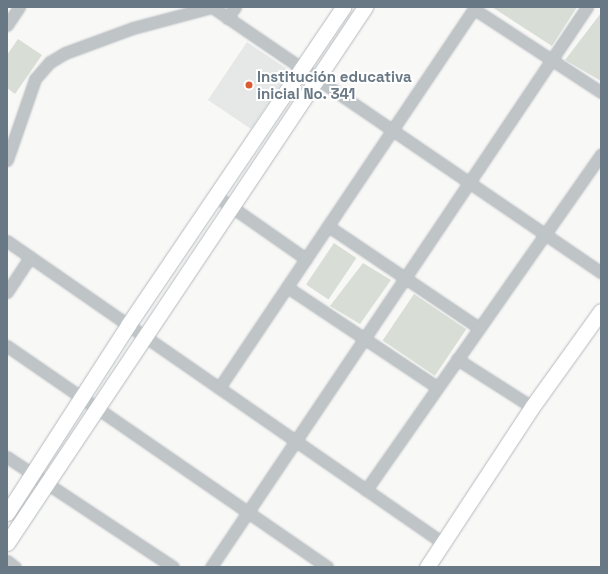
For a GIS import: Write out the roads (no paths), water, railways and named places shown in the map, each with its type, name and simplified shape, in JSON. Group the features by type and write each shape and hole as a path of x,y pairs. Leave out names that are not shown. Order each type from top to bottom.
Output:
{"street":[{"path":"7,24 19,7"},
{"path":"7,160 35,79 50,62 65,53 133,28 212,7 601,272"},
{"path":"227,18 234,7"},
{"path":"7,513 128,325 343,7"},
{"path":"7,543 48,484 143,336 365,7"},
{"path":"211,567 587,7"},
{"path":"219,388 475,8 601,92"},
{"path":"366,490 544,233 601,154"},
{"path":"216,196 306,259"},
{"path":"328,226 479,328"},
{"path":"7,241 443,543"},
{"path":"7,292 30,257"},
{"path":"287,287 437,387"},
{"path":"427,567 532,407 601,311"},
{"path":"7,346 95,409 327,567"},
{"path":"457,359 532,407"},
{"path":"7,457 173,567"},
{"path":"7,561 15,567"}],"place":[{"name":"Institución educativa inicial No. 341","path":"249,85"}]}
